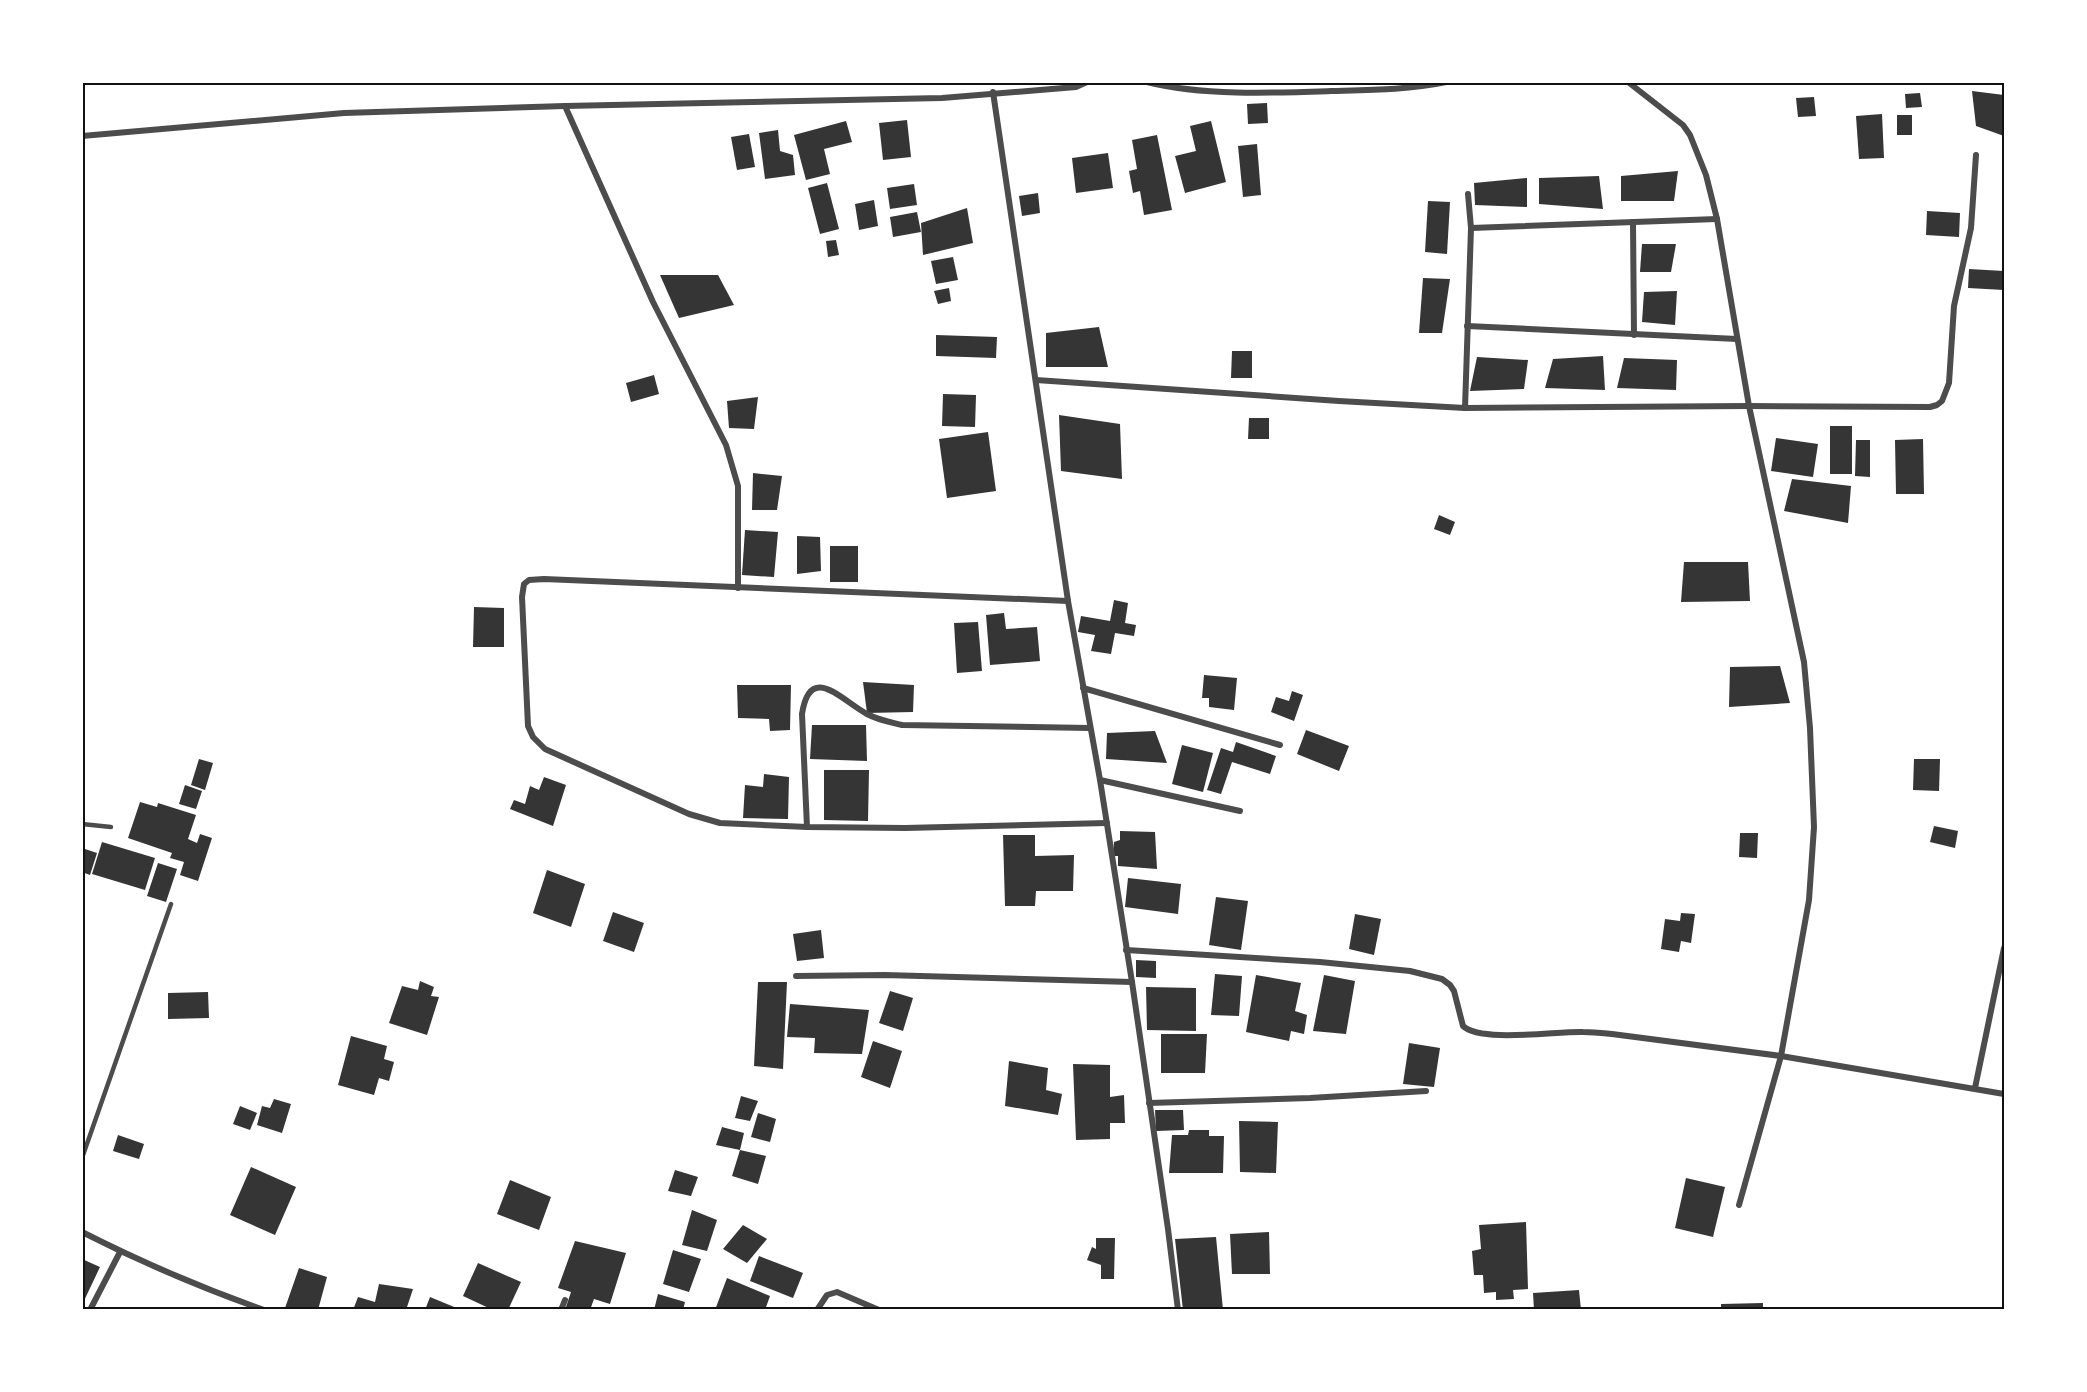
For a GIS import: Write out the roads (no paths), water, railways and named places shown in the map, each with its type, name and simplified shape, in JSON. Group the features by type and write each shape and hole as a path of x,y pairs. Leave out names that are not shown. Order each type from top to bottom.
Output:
{"street":[{"path":"82,136 344,113 931,99 993,92 1076,87 1087,82"},
{"path":"1147,82 1216,91 1287,93 1416,88 1446,82"},
{"path":"1628,82 1638,92 1675,118 1690,135 1706,175 1717,219 1749,406 1804,662 1810,728 1814,827 1809,900 1781,1056 1739,1205"},
{"path":"993,92 1068,601 1100,780 1131,982 1178,1310"},
{"path":"565,106 653,302 726,445 738,486 738,588"},
{"path":"1036,380 1465,408 1930,407 1942,401 1946,394 1950,374 1954,306 1971,228 1976,155"},
{"path":"1465,408 1471,228 1468,194"},
{"path":"1471,228 1717,219"},
{"path":"1633,222 1634,335"},
{"path":"1467,326 1737,339"},
{"path":"1068,601 544,579 526,582 522,597 528,726 533,737 545,749 689,814 720,823 807,828 1107,824"},
{"path":"807,828 802,714 808,692 818,687 831,690 872,717 902,724 1090,728"},
{"path":"1083,688 1280,745"},
{"path":"1100,780 1240,811"},
{"path":"1975,1088 2004,948"},
{"path":"1126,950 1320,962 1418,973 1442,979 1450,985 1463,1026 1483,1034 1584,1032 1612,1034 1781,1056 2004,1094"},
{"path":"796,976 885,975 1131,982"},
{"path":"1149,1103 1310,1098 1426,1091"},
{"path":"82,1232 120,1252 264,1310"},
{"path":"90,1310 120,1252"},
{"path":"817,1310 828,1295 837,1292 879,1310"},
{"path":"561,1310 565,1300"}],"lane":[{"path":"82,824 111,827"},
{"path":"82,1158 171,904"}]}
